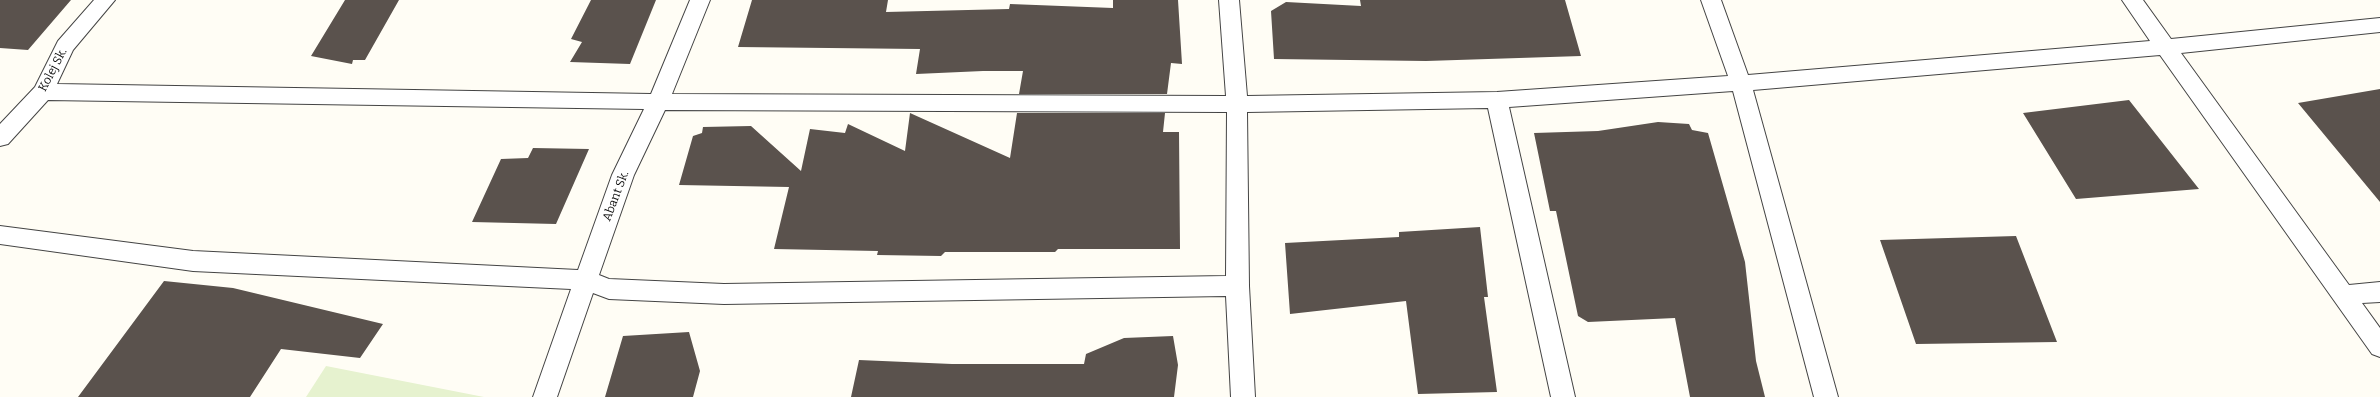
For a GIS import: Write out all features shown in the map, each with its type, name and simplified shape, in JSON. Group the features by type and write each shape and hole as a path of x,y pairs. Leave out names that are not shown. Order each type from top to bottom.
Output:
{"street":[{"name":"Kolej Sk.","path":"0,138 43,92 65,46 105,0"},
{"name":"Abant Sk.","path":"545,397 623,175 658,102 700,0"},
{"path":"1229,0 1237,104 1237,286 1243,397"},
{"path":"1711,0 1741,83 1826,397"},
{"path":"2132,0 2380,347"},
{"path":"43,92 658,102 1237,104 1497,100 1741,83 2167,47 2380,25"},
{"path":"1497,100 1563,397"},
{"path":"0,235 193,261 585,280 609,289 724,294 1237,286"},
{"path":"2342,295 2380,292"}],"green space":[{"path":"326,366 484,397 306,397"}],"building":[{"path":"0,0 71,0 28,50 0,48"},
{"path":"345,0 399,0 365,60 353,60 352,64 311,56"},
{"path":"591,0 656,0 630,64 570,62 582,42 571,39"},
{"path":"752,0 888,0 886,12 1009,9 1010,4 1113,8 1113,0 1178,0 1182,64 1171,63 1167,94 1019,94 1023,71 916,74 920,49 738,47"},
{"path":"1360,0 1565,0 1581,56 1426,61 1274,59 1271,11 1286,2 1361,6"},
{"path":"2380,89 2380,202 2298,103"},
{"path":"2129,100 2199,189 2076,199 2023,113"},
{"path":"910,113 1010,158 1017,113 1165,113 1163,132 1179,132 1180,249 1058,249 1055,252 945,252 941,256 877,255 878,251 774,249 789,187 679,185 693,136 702,133 703,127 751,126 801,171 810,129 845,133 848,124 905,151"},
{"path":"1658,122 1689,124 1692,130 1708,133 1745,262 1756,361 1765,397 1690,397 1675,318 1588,322 1578,316 1556,211 1550,211 1534,133 1598,131"},
{"path":"533,148 589,149 556,224 472,222 501,159 528,158"},
{"path":"1480,227 1488,297 1484,297 1497,392 1418,394 1406,301 1290,314 1285,243 1399,237 1399,232"},
{"path":"2016,236 2057,342 1916,344 1880,240"},
{"path":"164,281 233,288 383,324 360,358 281,349 250,397 78,397"},
{"path":"689,332 700,371 693,397 605,397 623,336"},
{"path":"1173,336 1178,365 1174,397 851,397 859,360 952,364 1084,364 1086,354 1124,338"}]}
